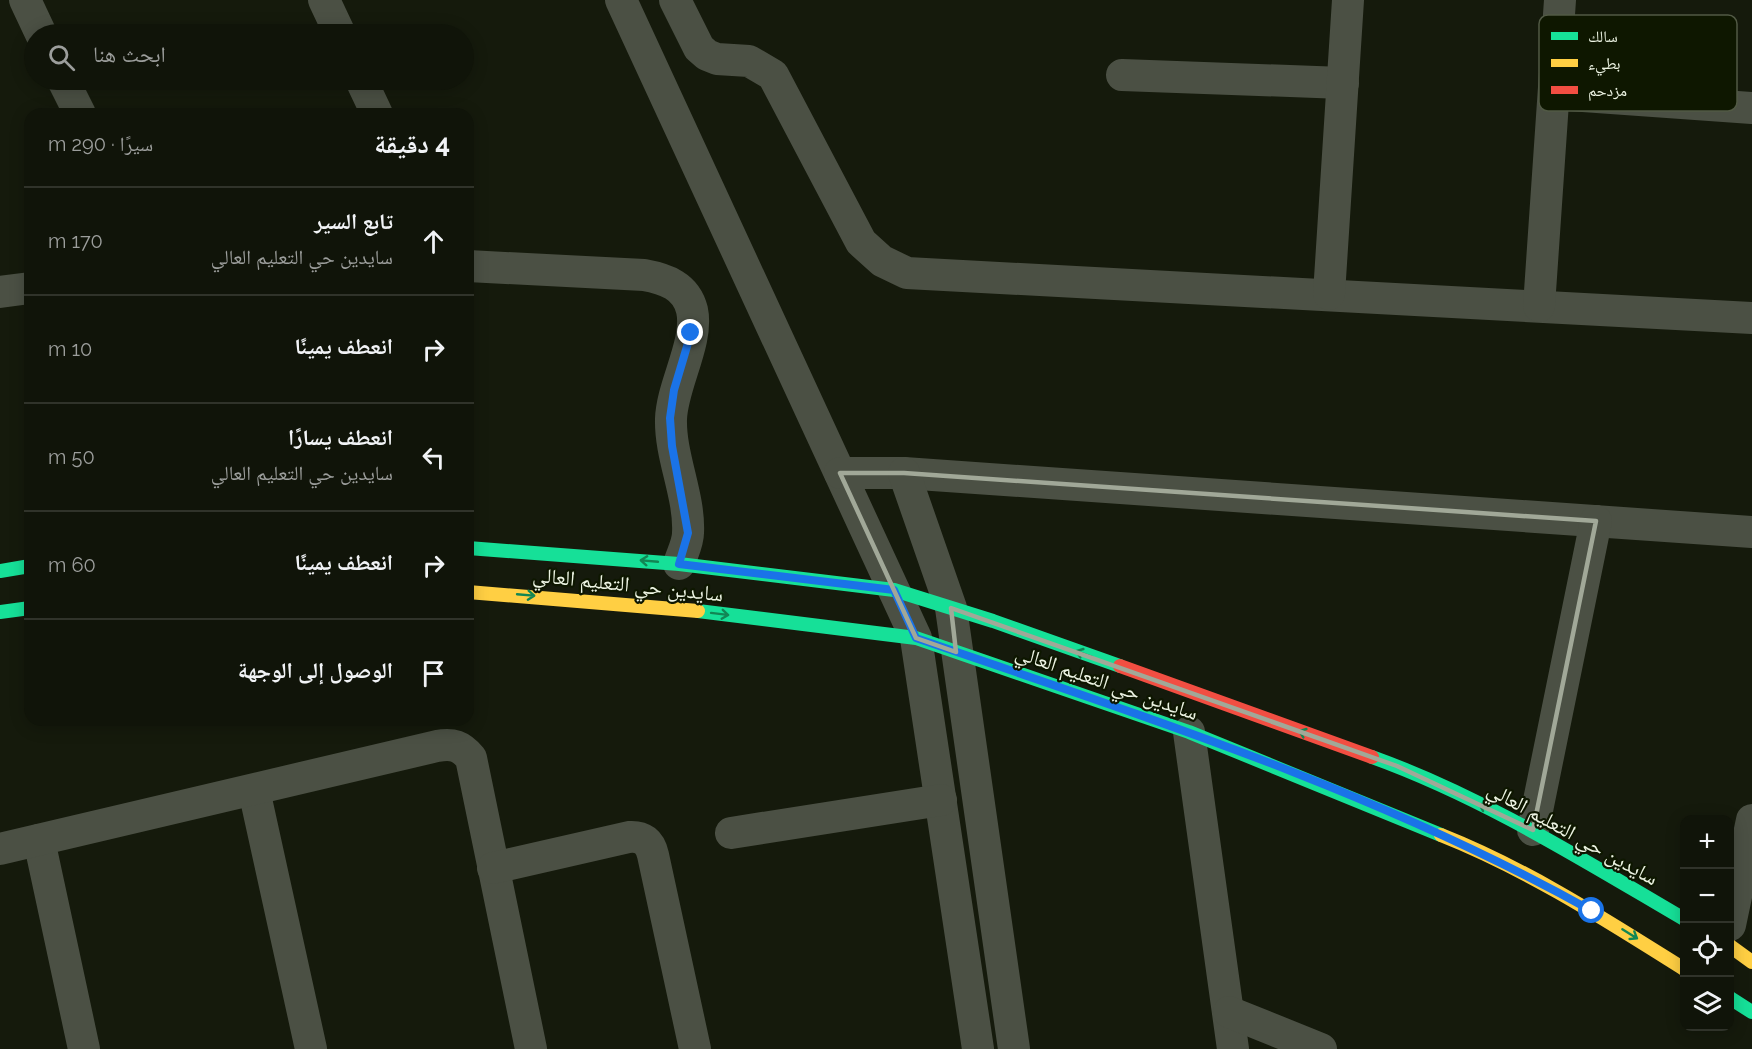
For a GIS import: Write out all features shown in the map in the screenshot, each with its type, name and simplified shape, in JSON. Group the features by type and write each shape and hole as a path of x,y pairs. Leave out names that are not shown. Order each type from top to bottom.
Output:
{"main road":[{"name":"سايدين حي التعليم العالي","path":"474,548 679,564 894,590 951,608 1397,766 1533,830 1680,917"},
{"path":"0,571 24,567"},
{"name":"سايدين حي التعليم العالي","path":"474,592 649,605 916,638 1189,732 1467,845 1582,905 1680,966"},
{"path":"0,612 24,609"},
{"path":"1734,949 1752,962"},
{"path":"1734,1001 1752,1012"}],"street":[{"path":"25,0 36,24"},
{"path":"324,0 335,24"},
{"path":"621,0 916,638 978,1049"},
{"path":"675,0 699,48 707,55 717,59 749,61 773,75 861,242 882,261 907,273 1752,318"},
{"path":"1329,294 1348,0"},
{"path":"1559,15 1560,0"},
{"path":"1122,75 1343,83"},
{"path":"68,90 77,108"},
{"path":"366,90 374,108"},
{"path":"1737,107 1752,108"},
{"path":"1539,306 1554,111"},
{"path":"474,266 644,275 665,278 683,291 692,311 691,333 674,390 670,418 672,446 688,533 679,564"},
{"path":"0,292 24,289"},
{"path":"840,473 904,472 1752,532"},
{"path":"904,472 951,608 1014,1049"},
{"path":"1533,830 1596,521"},
{"path":"1189,732 1233,1049"},
{"path":"0,849 450,744 463,748 471,758 531,1049"},
{"path":"254,790 311,1049"},
{"path":"731,834 941,800"},
{"path":"1730,923 1752,820"},
{"path":"492,868 629,837 646,840 653,855 695,1049"},
{"path":"39,840 84,1049"},
{"path":"1229,1012 1321,1049"}],"highlighted area":[{"path":"840,473 904,473 1596,521 1533,830 1397,766 951,608 956,652 916,638"}],"traffic: fast":[{"path":"474,548 679,564 894,590 993,621 1120,666"},
{"path":"0,571 24,567"},
{"path":"0,612 24,609"},
{"path":"698,611 916,638 1189,732 1441,835"},
{"path":"1372,757 1493,810 1680,917"},
{"path":"1734,1001 1752,1012"}],"traffic: slow":[{"path":"474,592 698,611"},
{"path":"1441,835 1535,879 1680,966"},
{"path":"1734,949 1752,962"}],"traffic: jam":[{"path":"1120,666 1372,757"}],"route":[{"path":"691,333 674,390 670,418 672,446 688,533 679,564 894,590 916,638 1189,732 1402,818 1467,845 1531,876 1592,911"}]}
